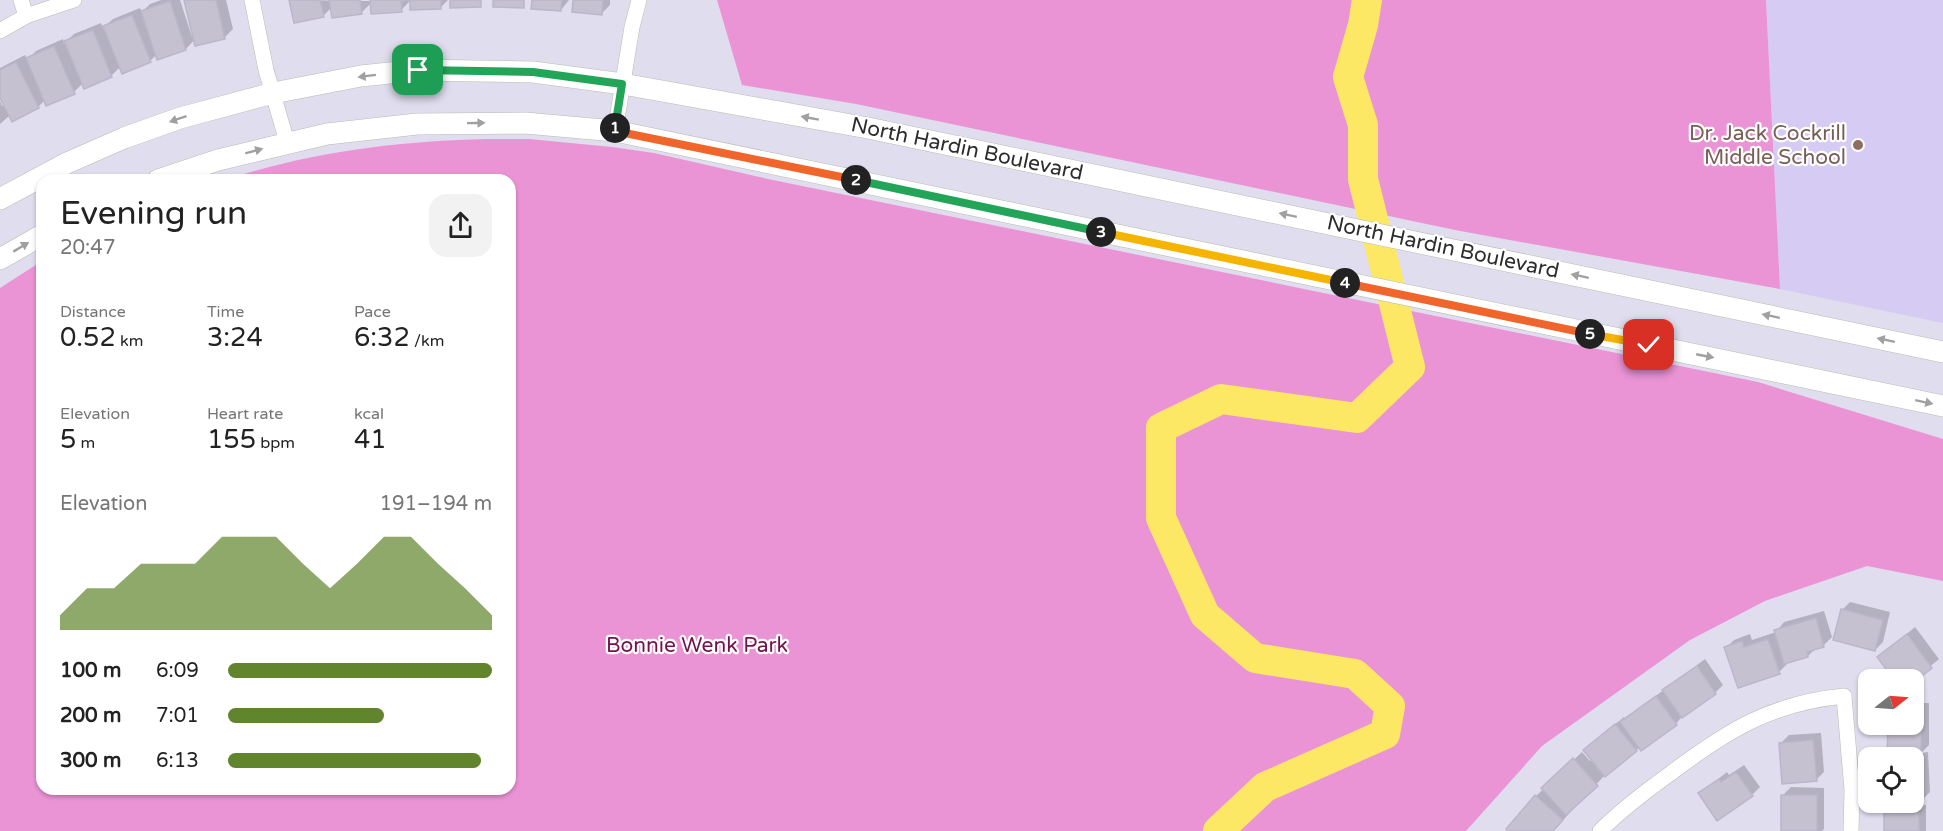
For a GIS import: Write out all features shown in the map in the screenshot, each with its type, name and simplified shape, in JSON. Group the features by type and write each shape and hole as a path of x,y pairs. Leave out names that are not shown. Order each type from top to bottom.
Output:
{"main road":[{"name":"North Hardin Boulevard","path":"48,174 124,138 180,118 273,93 361,76 418,70 533,72 622,84 868,128 1943,352"},
{"path":"176,174 218,160 287,142 327,134 417,124 525,123 615,131 1943,406"},
{"name":"North Hardin Boulevard","path":"0,199 36,180"},
{"path":"0,259 36,238"}],"street":[{"path":"21,0 26,16"},
{"path":"0,31 26,16 74,0"},
{"path":"252,0 273,93 287,142"},
{"path":"615,131 632,27 639,0"},
{"path":"1607,829 1632,802 1703,749 1739,726 1792,705 1844,696 1852,780 1851,831"}],"shaded area":[{"name":"Dr. Jack Cockrill Middle School","path":"1766,0 1943,0 1943,323 1780,289"}],"green space":[{"path":"717,0 1766,0 1780,289 1455,230 856,104 742,85"},
{"name":"Bonnie Wenk Park","path":"529,139 654,153 768,179 1758,382 1943,439 1943,581 1867,566 1765,601 1690,640 1542,746 1466,831 0,831 0,288 36,265 36,795 516,795 516,174 244,174 322,155 387,145 454,140"}],"building":[{"path":"184,0 216,0 225,39 195,46"},
{"path":"289,0 320,0 324,17 294,23"},
{"path":"329,0 360,0 362,14 332,18"},
{"path":"370,0 401,0 402,12 371,14"},
{"path":"410,0 441,0 441,9 410,10"},
{"path":"450,0 481,0 481,7 450,8"},
{"path":"493,0 524,0 524,8 493,7"},
{"path":"532,0 562,0 561,11 531,9"},
{"path":"573,0 603,0 602,15 572,12"},
{"path":"170,1 186,50 157,60 141,11"},
{"path":"132,15 151,62 122,74 103,26"},
{"path":"93,30 112,77 84,89 64,41"},
{"path":"54,46 75,94 46,106 26,58"},
{"path":"16,62 39,108 12,122 0,98 0,70"},
{"path":"1841,609 1883,620 1875,651 1833,640"},
{"path":"1816,618 1824,647 1807,652 1808,657 1784,664 1774,630"},
{"path":"1907,634 1932,668 1924,674 1924,669 1886,669 1877,657"},
{"path":"1768,639 1780,674 1738,688 1724,647 1742,641 1744,647"},
{"path":"1697,666 1716,694 1682,718 1662,690"},
{"path":"1656,696 1677,725 1641,751 1620,722"},
{"path":"1615,724 1637,751 1605,777 1583,750"},
{"path":"1888,735 1921,735 1921,747 1887,747"},
{"path":"1813,740 1817,781 1782,784 1779,743"},
{"path":"1573,758 1598,786 1566,815 1541,788"},
{"path":"1736,772 1753,796 1717,821 1698,793 1719,779 1721,782"},
{"path":"1535,795 1563,820 1553,831 1508,831 1506,829"},
{"path":"1781,795 1817,795 1817,831 1781,831"},
{"path":"1884,813 1919,813 1919,831 1884,831"}],"waterway":[{"path":"1218,831 1265,787 1385,734 1390,706 1355,674 1255,658 1205,615 1161,518 1161,428 1221,399 1357,418 1410,367 1363,179 1363,125 1348,77 1363,25 1367,0"}],"place":[{"name":"Dr. Jack Cockrill Middle School","path":"1858,145"}],"route":[{"path":"418,70 533,72 622,84 615,131 1649,345"}]}
